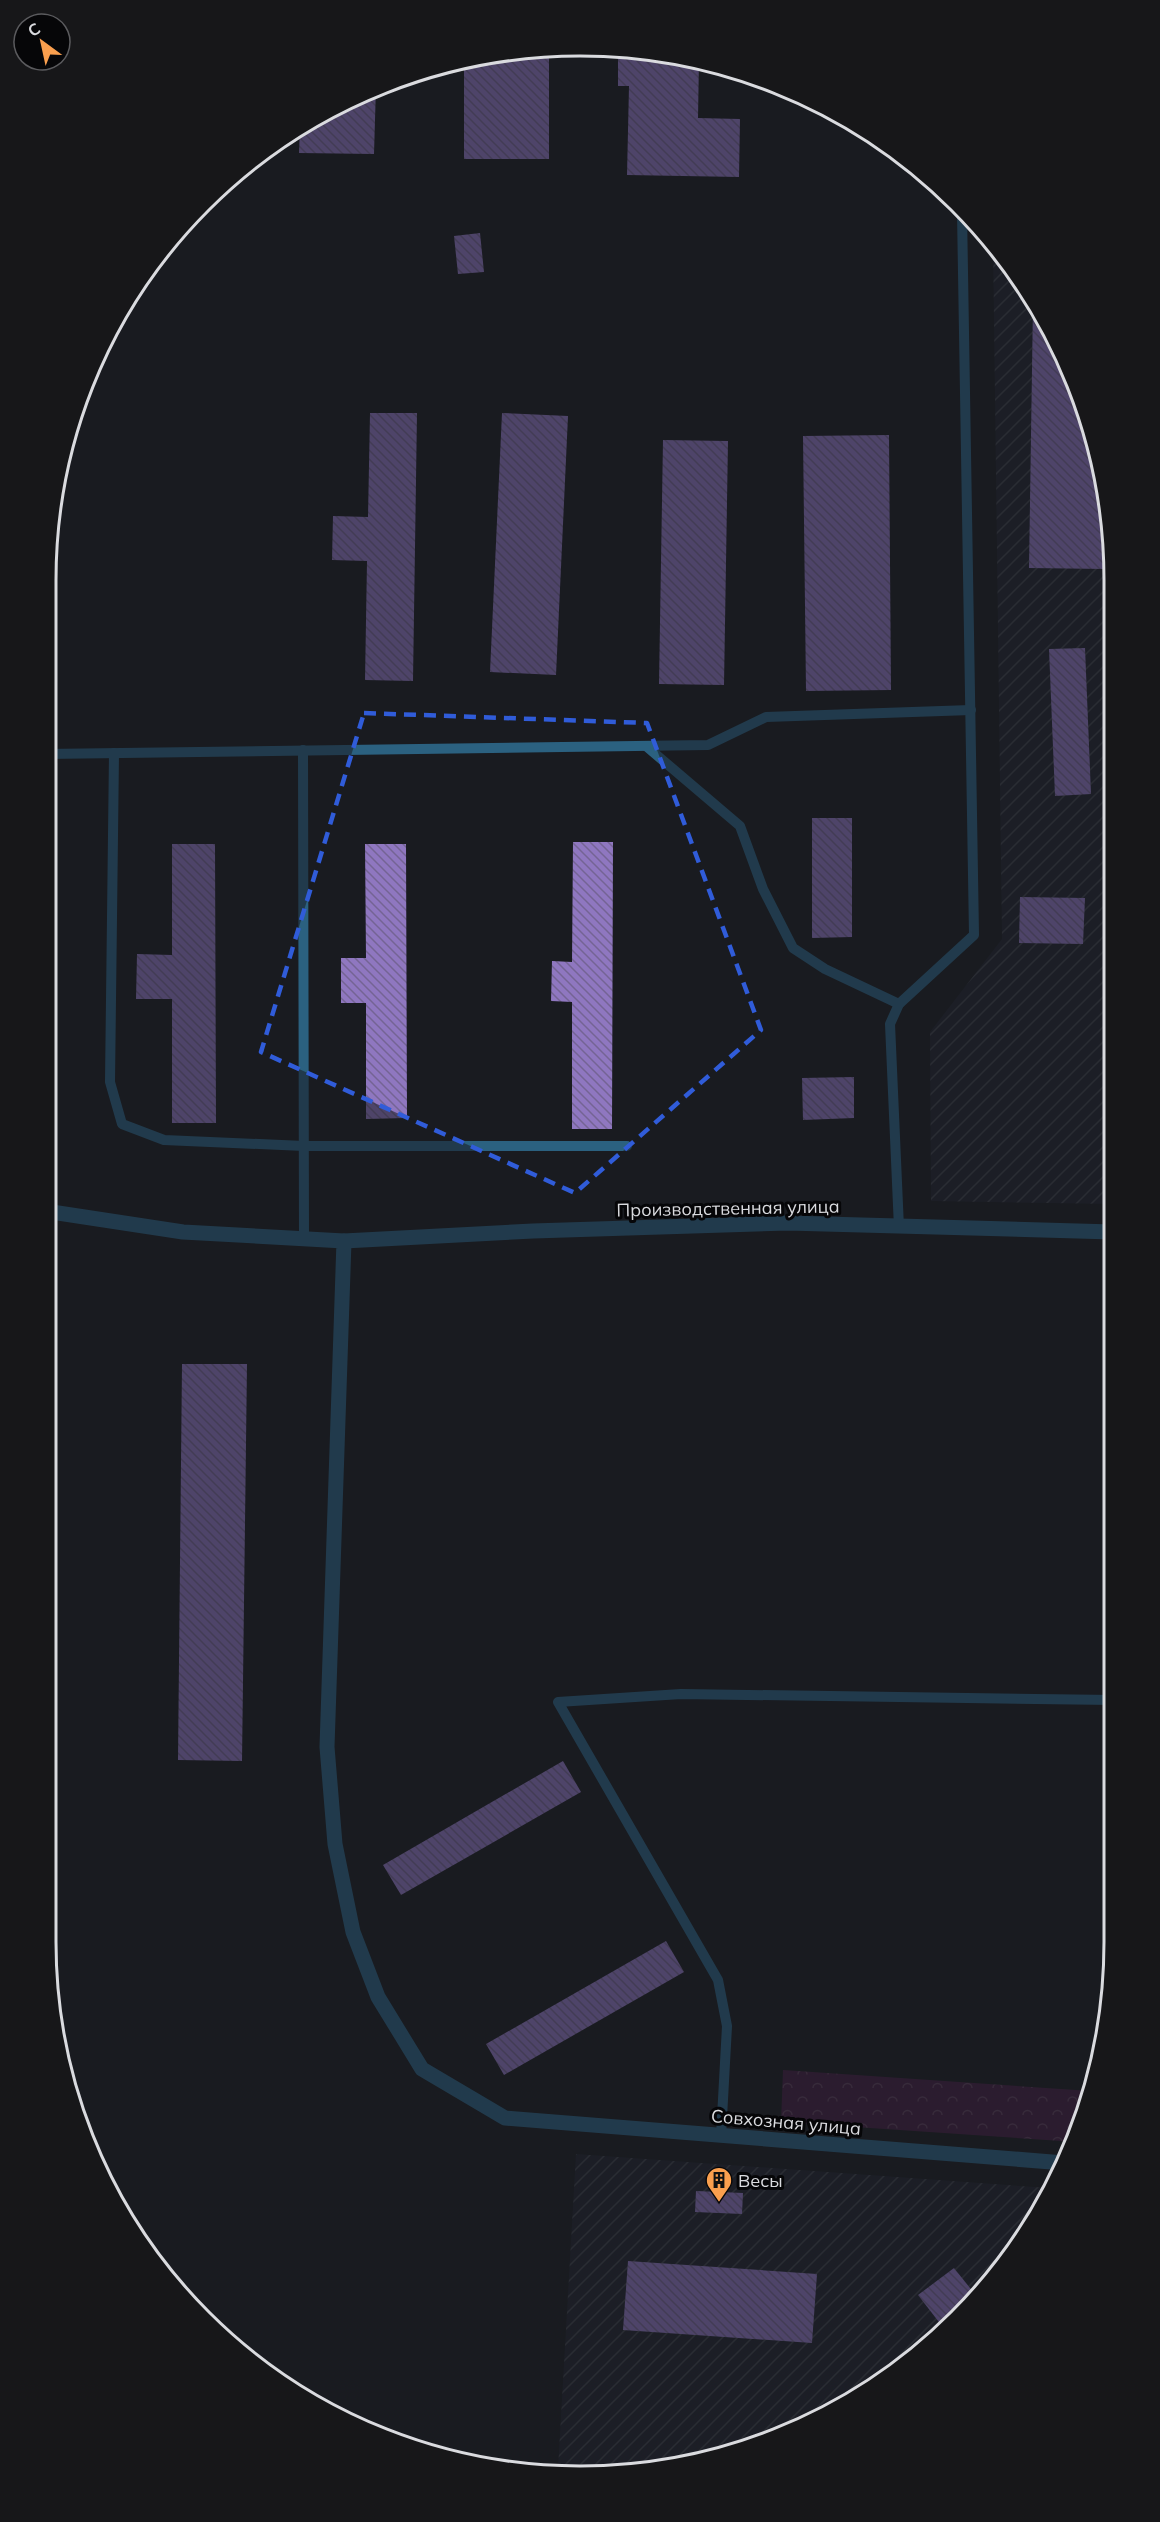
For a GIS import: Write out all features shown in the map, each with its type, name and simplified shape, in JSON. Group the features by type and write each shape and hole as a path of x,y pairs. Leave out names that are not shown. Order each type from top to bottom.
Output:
{"street":[{"name":"Производственная улица","path":"56,1214 183,1232 344,1241 533,1231 788,1223 899,1228 1104,1232"},
{"name":"Совхозная улица","path":"344,1241 327,1747 335,1844 353,1932 378,1997 422,2068 505,2118 1056,2162"}],"lane":[{"path":"899,1228 891,1024 899,1004 974,935 962,221"},
{"path":"56,754 708,745 766,717 971,710"},
{"path":"646,746 740,826 763,890 793,948 825,969 899,1004"},
{"path":"303,750 304,1238"},
{"path":"114,753 110,1082 122,1124 164,1140 304,1146 627,1146"},
{"path":"721,2136 727,2026 718,1980 558,1702 681,1694 1104,1700"}],"highlighted area":[{"path":"364,713 647,723 761,1030 575,1193 261,1052"}],"shaded area":[{"path":"993,258 1034,318 1065,379 1087,444 1100,512 1104,580 1104,1204 931,1201 930,1032 1002,939"},
{"path":"576,2154 1043,2188 1016,2233 996,2261 951,2313 899,2358 842,2396 781,2427 716,2449 648,2462 558,2465"}],"green space":[{"path":"783,2070 1083,2090 1066,2141 781,2122"}],"building":[{"path":"549,57 549,159 464,159 464,69 512,60"},
{"path":"618,57 648,60 699,69 698,118 740,119 739,177 627,175 629,86 618,86"},
{"path":"376,97 374,154 299,153 300,137"},
{"path":"480,233 484,272 458,274 454,236"},
{"path":"1033,316 1065,379 1087,444 1100,512 1104,569 1029,568"},
{"path":"370,413 417,413 413,681 365,680 367,561 332,560 333,516 368,517"},
{"path":"502,413 568,416 556,675 490,672"},
{"path":"889,435 891,690 806,691 803,436"},
{"path":"663,440 728,441 724,685 659,684"},
{"path":"1085,648 1091,794 1055,796 1049,649"},
{"path":"812,818 852,818 852,937 812,938"},
{"path":"573,842 613,842 612,1129 572,1129 572,1002 551,1001 552,961 572,962"},
{"path":"172,844 215,844 216,1123 172,1123 172,999 136,999 137,954 172,955"},
{"path":"365,844 406,844 407,1118 366,1119 366,1003 341,1003 341,958 366,958"},
{"path":"1020,897 1085,898 1083,944 1019,943"},
{"path":"854,1077 854,1118 803,1120 802,1078"},
{"path":"182,1364 247,1364 242,1761 178,1760"},
{"path":"563,1761 581,1792 401,1895 383,1865"},
{"path":"666,1941 684,1972 504,2075 486,2044"},
{"name":"Весы","path":"696,2191 743,2193 742,2214 695,2212"},
{"path":"628,2261 817,2274 812,2343 623,2330"},
{"path":"954,2268 972,2290 940,2323 918,2295"}],"place":[{"name":"Весы","path":"719,2203"}]}
